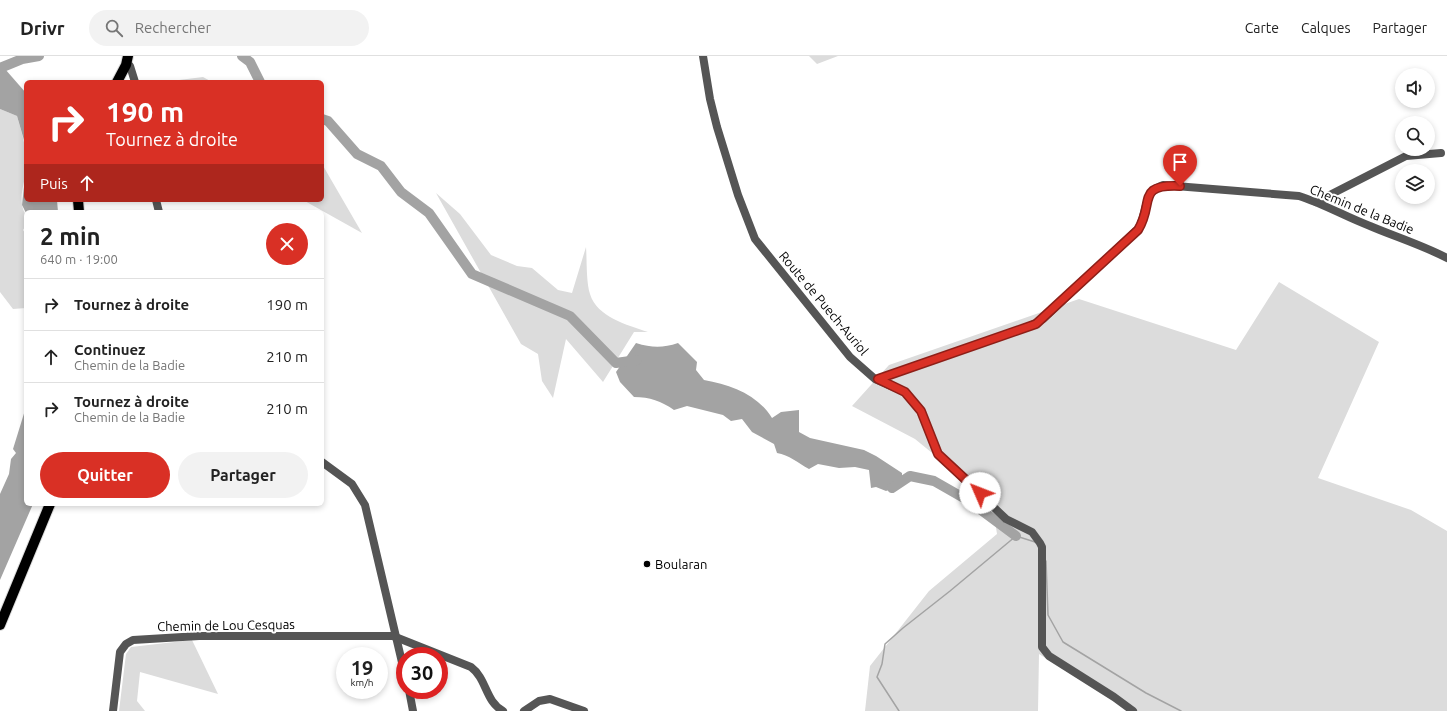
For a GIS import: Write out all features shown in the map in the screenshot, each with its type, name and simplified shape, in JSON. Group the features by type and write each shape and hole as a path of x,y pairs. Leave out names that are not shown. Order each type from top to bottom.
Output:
{"main road":[{"path":"118,80 127,60"},
{"path":"0,625 49,506"}],"street":[{"name":"Route de Puech-Auriol","path":"703,56 710,99 717,127 738,195 755,239 850,357 878,379 905,392 921,411 938,454 1006,519 1032,532 1041,545 1042,648 1049,656 1114,697 1133,711"},
{"path":"127,60 134,80"},
{"path":"1316,202 1406,156 1441,153"},
{"name":"Chemin de la Badie","path":"878,379 1030,326 1043,319 1138,230 1144,216 1147,198 1152,190 1162,185 1299,196 1316,202 1342,215 1417,244 1447,258"},
{"path":"324,463 347,479 361,497 367,513 398,647"},
{"name":"Chemin de Lou Cesquas","path":"113,711 120,652 126,644 133,640 199,636 360,635 396,637 471,667 480,676 492,702 503,711"},
{"path":"411,699 413,711"},
{"path":"524,711 539,701 550,699 584,711"}],"shaded area":[{"path":"21,56 28,57 5,69 24,91 24,140 17,116 0,109 0,63"},
{"path":"809,56 838,56 817,64"},
{"path":"203,77 208,80 179,80"},
{"path":"0,109 17,116 24,142 24,180 22,200 24,210 24,308 13,309 0,292"},
{"path":"324,167 362,233 324,212 324,210 321,210 307,202 324,202"},
{"path":"24,187 24,202 57,202 58,210 24,210 22,205"},
{"path":"436,193 460,214 491,255 517,266 532,268 558,290 572,293 586,247 590,294 599,309 622,323 648,332 634,332 603,382 566,339 553,398 542,381 538,354 521,344"},
{"path":"1279,282 1379,342 1318,478 1411,510 1447,531 1447,711 1129,711 1039,654 1038,711 865,711 870,666 929,591 997,534 992,502 915,439 852,406 889,365 1079,299 1236,350"},
{"path":"636,343 657,347 678,343 697,362 696,370 704,380 733,388 751,397 766,410 772,418 781,412 799,410 799,432 810,438 864,450 876,456 902,473 902,485 886,491 876,487 871,488 869,470 855,467 839,468 818,464 809,469 789,457 777,453 774,444 752,432 742,419 731,421 723,415 687,406 674,410 655,400 634,397 620,382 616,372"},
{"path":"24,413 24,506 32,506 0,580 0,494 9,474 11,459 16,453 13,449"},
{"path":"192,640 218,694 140,672 137,701 145,711 119,711 126,654 131,647"}],"waterway":[{"path":"0,68 22,59 39,56"},
{"path":"242,56 250,62 259,80"},
{"path":"324,120 328,121 357,154 381,166 401,192 429,213 472,274 570,316 616,363 637,360"},
{"path":"892,488 910,476 934,481 969,501 1016,536"},
{"path":"899,711 877,677 882,664 885,644 1016,536 1035,542"},
{"path":"1046,561 1048,615 1063,642 1146,693 1181,711"}],"place":[{"name":"Boularan","path":"647,564"}],"route":[{"path":"980,493 938,454 921,411 905,392 878,379 1036,324 1138,230 1144,216 1147,198 1152,190 1162,185 1180,186"}]}
